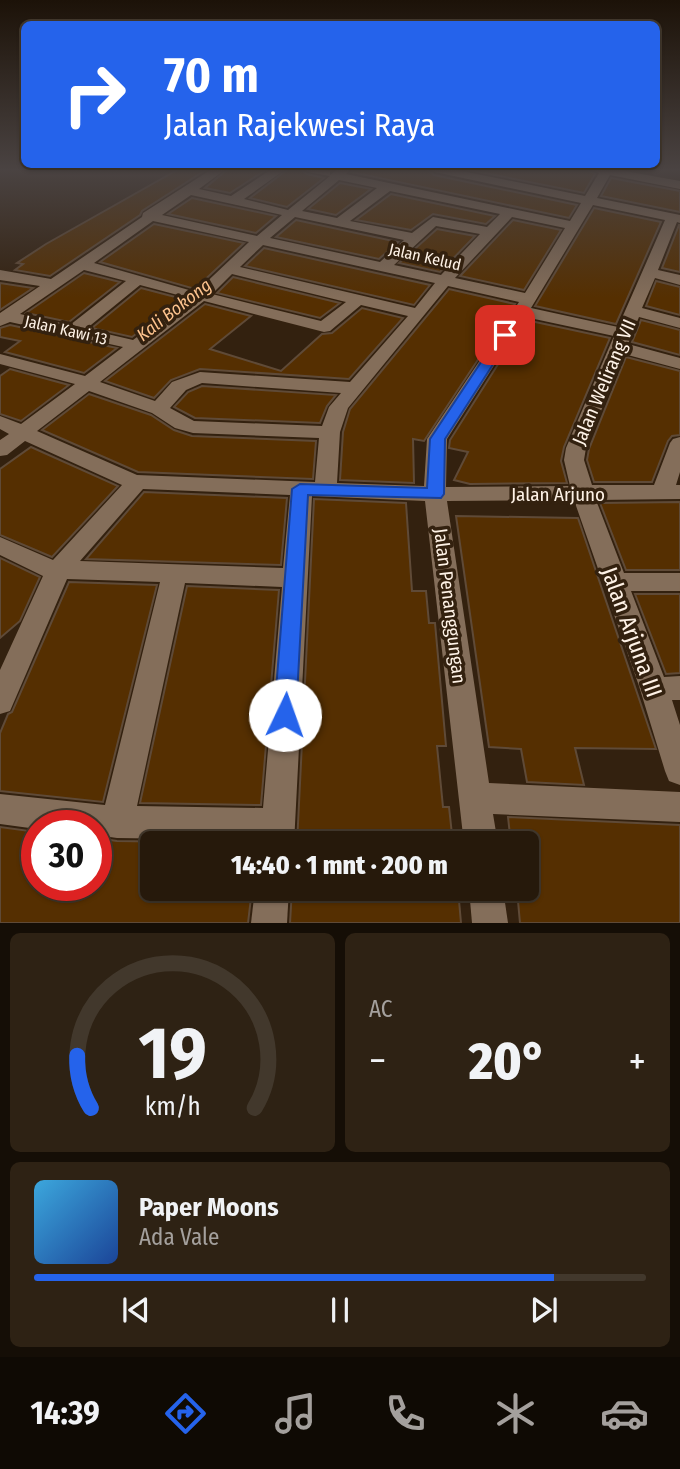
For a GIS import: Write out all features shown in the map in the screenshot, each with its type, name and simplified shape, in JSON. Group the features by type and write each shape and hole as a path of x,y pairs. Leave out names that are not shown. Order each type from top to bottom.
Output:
{"street":[{"path":"3,318 84,265 154,212"},
{"path":"287,212 414,238"},
{"path":"83,381 126,343 195,294 287,212"},
{"path":"339,223 354,212"},
{"path":"504,212 575,226"},
{"name":"Jalan Penanggungan","path":"479,831 436,494 438,439 443,427 525,305 582,212"},
{"path":"645,212 676,218"},
{"path":"277,831 294,578 313,490 339,407 445,280 508,213"},
{"name":"Jalan Kelud","path":"148,216 445,280 525,305 680,364"},
{"name":"Jalan Welirang VII","path":"583,494 574,460 576,448 620,340 676,218"},
{"path":"385,266 433,221 490,232"},
{"path":"0,450 12,428 83,381 228,269 257,238"},
{"path":"84,265 324,327 358,300"},
{"path":"228,269 419,314"},
{"path":"650,272 680,280"},
{"path":"0,275 55,284"},
{"path":"73,331 138,279"},
{"path":"634,311 680,323"},
{"name":"Jalan Kawi 13","path":"3,318 126,343"},
{"path":"0,359 83,381 159,409 182,424 193,427 330,432"},
{"path":"159,409 179,386 200,377 354,388"},
{"name":"Jalan Arjuno","path":"12,428 119,477 137,482 436,494 671,492"},
{"path":"671,492 680,443"},
{"path":"3,685 58,570 137,482"},
{"name":"Jalan Arjuna III","path":"583,494 613,582 667,689 680,771"},
{"path":"0,545 40,567 58,570 294,578"},
{"path":"117,822 174,576"},
{"path":"613,582 680,582"},
{"path":"475,798 680,807"},
{"path":"0,809 117,822 237,831"},
{"path":"269,923 271,901"},
{"path":"487,901 490,923"}],"building":[{"path":"103,212 141,212 50,276 15,270 23,264 17,263"},
{"path":"258,212 276,216 256,233 168,214"},
{"path":"367,212 476,212 495,216 486,224 433,214 411,230 356,220"},
{"path":"541,212 573,212 569,218"},
{"path":"592,212 613,212 661,222 616,324 535,306"},
{"path":"296,220 398,242 379,259 276,237"},
{"path":"513,220 561,230 524,290 460,276"},
{"path":"154,224 244,243 195,289 100,262"},
{"path":"680,225 680,272 662,268"},
{"path":"437,229 475,236 440,272 399,263"},
{"path":"264,248 430,285 414,305 245,266"},
{"path":"84,273 120,282 69,322 26,313"},
{"path":"233,277 340,303 320,318 217,293"},
{"path":"656,281 680,287 680,315 646,306"},
{"path":"0,283 33,288 0,310"},
{"path":"141,288 183,299 132,337 92,328"},
{"path":"449,289 515,304 424,441 413,439 414,483 340,480 343,432 350,409"},
{"path":"205,304 251,316 210,349 281,371 322,334 332,333 362,308 403,318 349,379 200,369 171,380 154,398 105,381"},
{"path":"526,320 610,338 564,447 561,461 567,483 470,484 454,480 468,452 449,448 450,440"},
{"path":"641,320 680,330 680,355 632,342"},
{"path":"10,325 117,348 84,373 5,352 20,341 0,337 0,328"},
{"path":"626,357 680,371 680,435 672,436 668,441 652,482 594,482 587,460 589,449"},
{"path":"10,369 69,385 21,421 0,414 0,376"},
{"path":"202,386 336,395 327,406 320,423 195,418 174,407 188,392"},
{"path":"89,394 151,415 174,430 192,436 316,441 313,479 138,472 42,430"},
{"path":"31,447 118,486 52,557 0,535 0,469"},
{"path":"144,492 287,498 281,565 86,559"},
{"path":"314,499 406,503 412,591 426,591 429,623 435,623 446,746 437,746 443,807 449,807 452,831 298,831"},
{"path":"680,502 680,570 626,570 600,503"},
{"path":"456,516 578,518 656,749 575,748 584,785 527,782 521,749 489,747"},
{"path":"0,558 40,577 20,621 0,638"},
{"path":"69,582 157,585 103,802 0,791 0,733 8,714 12,712"},
{"path":"187,586 279,590 261,805 140,803"},
{"path":"635,594 680,594 680,673 666,674"},
{"path":"508,817 680,825 680,923 520,923 518,901 539,901 539,831 510,831"},
{"path":"0,827 21,830 21,901 112,901 112,840 140,841 140,901 251,901 248,923 0,923"},
{"path":"291,901 459,901 461,923 290,923"}],"route":[{"path":"285,715 300,489 436,494 438,439 443,427 505,335"}],"water label":[{"name":"Kali Bokong","path":"174,310"}]}
